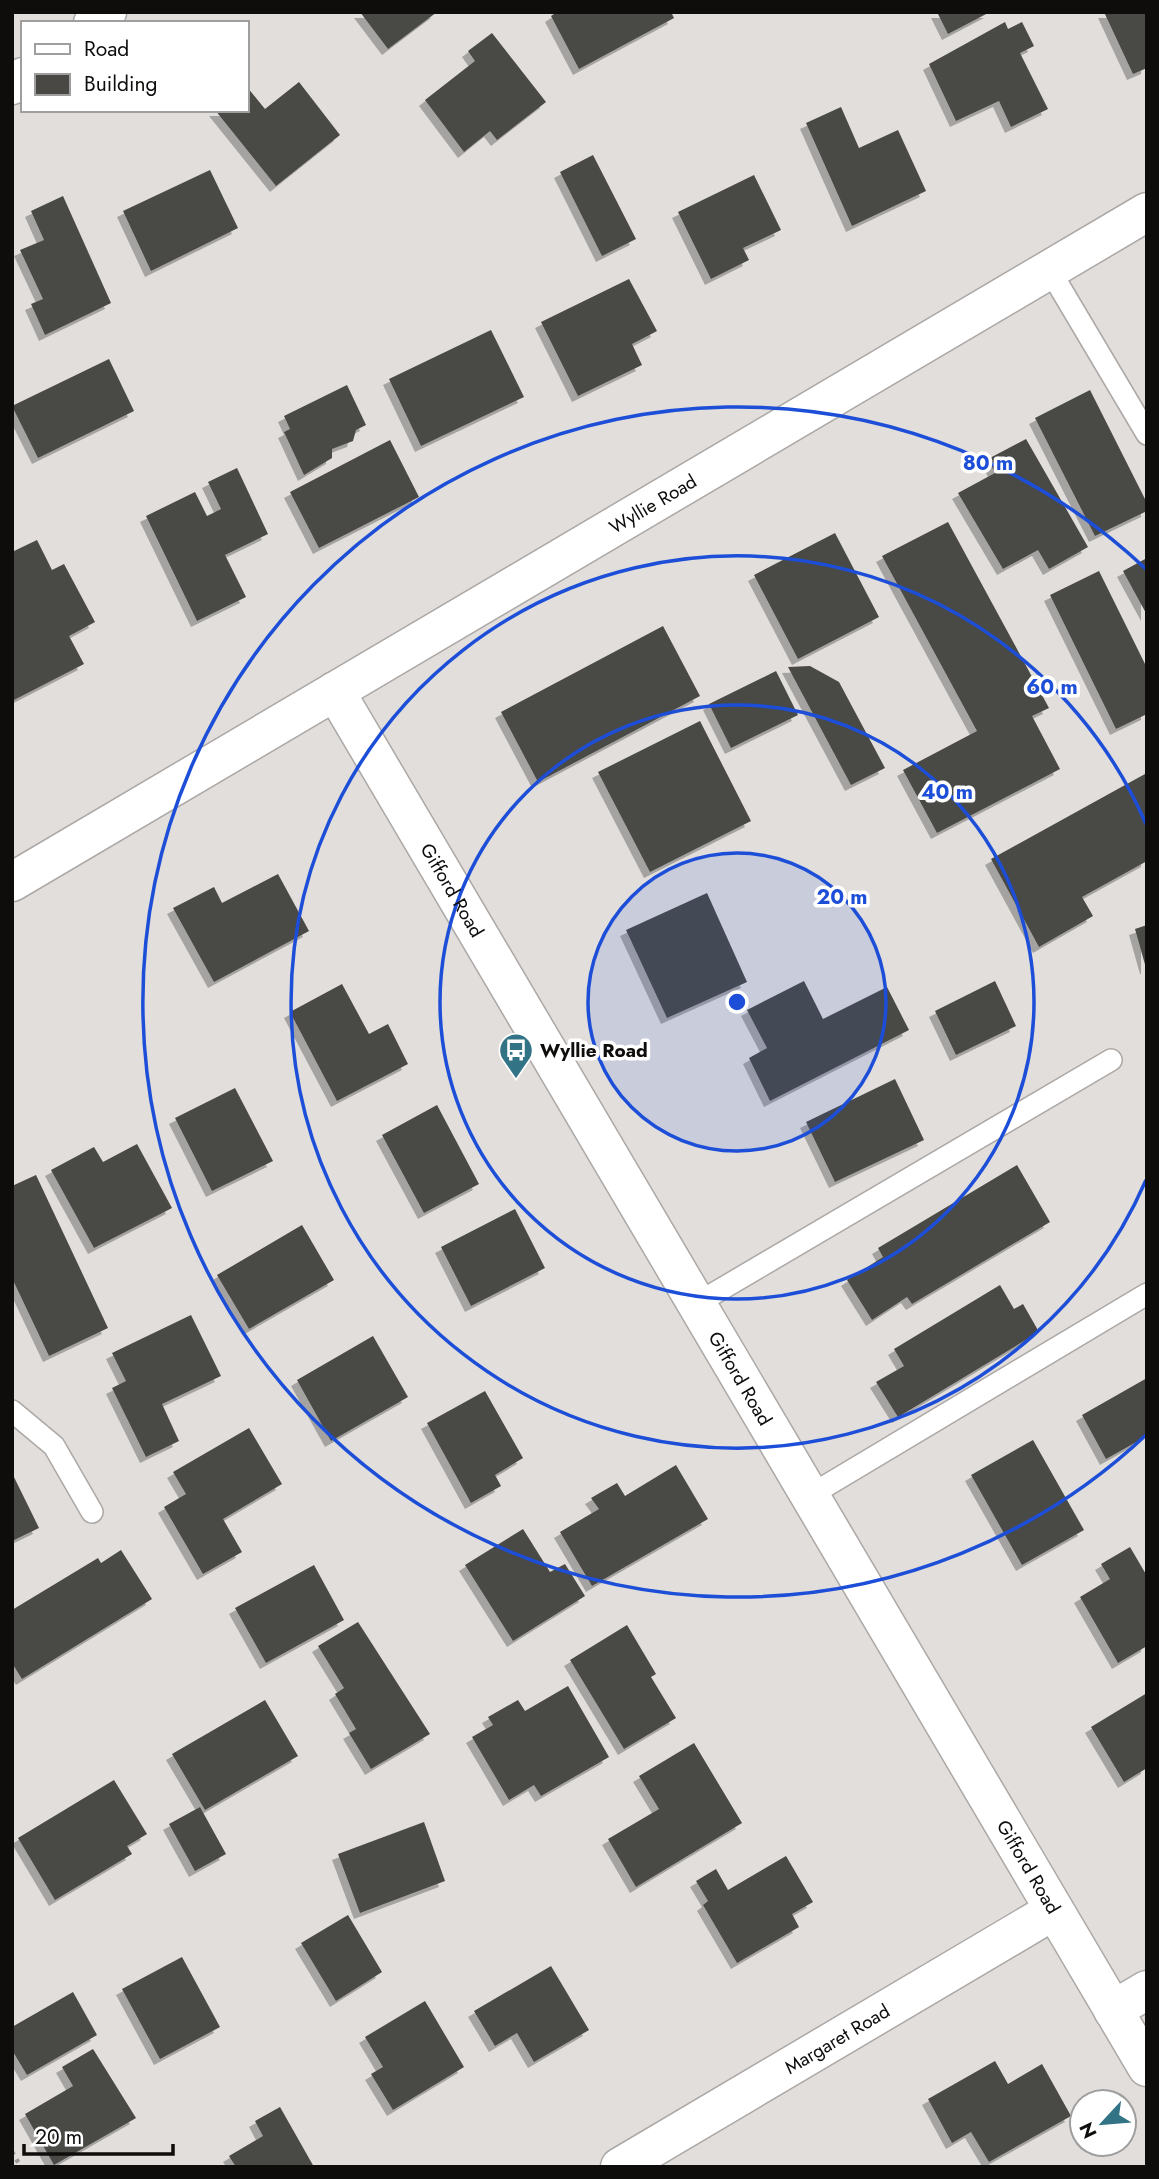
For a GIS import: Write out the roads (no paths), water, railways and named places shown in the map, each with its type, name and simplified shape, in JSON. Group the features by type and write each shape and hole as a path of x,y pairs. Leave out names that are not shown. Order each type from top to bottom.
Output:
{"street":[{"name":"Wyllie Road","path":"12,881 1147,212"},
{"name":"Gifford Road","path":"335,691 1147,2067"},
{"name":"Margaret Road","path":"620,2167 1053,1911"},
{"path":"1113,2010 1147,1990"}],"lane":[{"path":"1049,270 1147,434"},
{"path":"696,1304 1111,1060"},
{"path":"809,1496 1147,1294"},
{"path":"12,1411 54,1446 92,1512"}],"place":[{"name":"Wyllie Road","path":"516,1080"}]}
